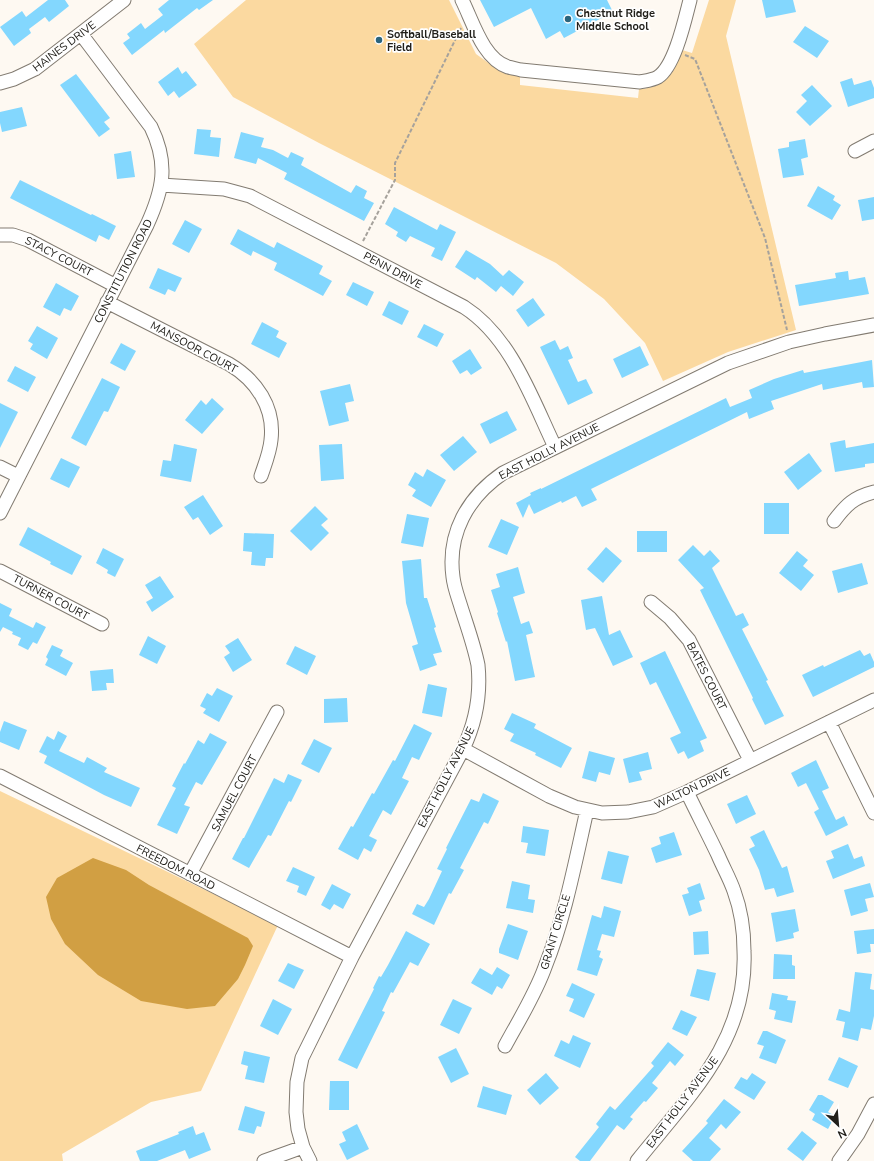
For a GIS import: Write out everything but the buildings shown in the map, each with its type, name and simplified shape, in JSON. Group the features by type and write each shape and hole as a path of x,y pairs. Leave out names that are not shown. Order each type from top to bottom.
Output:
{"street":[{"name":"HAINES DRIVE","path":"0,83 14,79 35,69 124,0"},
{"path":"462,0 485,49 496,60 508,67 520,70 640,82 658,77 668,65 675,51 690,0"},
{"name":"CONSTITUTION ROAD","path":"0,513 153,213 158,200 161,185 162,172 160,155 151,127 81,34"},
{"path":"855,151 874,141"},
{"name":"PENN DRIVE","path":"161,185 224,189 250,196 464,307 483,321 500,340 508,352 555,447"},
{"name":"STACY COURT","path":"0,235 13,235 28,240 116,286"},
{"name":"MANSOOR COURT","path":"107,302 229,364 244,373 255,384 267,408 272,430 269,451 261,476"},
{"name":"EAST HOLLY AVENUE","path":"310,1161 303,1147 298,1129 296,1112 299,1069 307,1047 352,957 463,748 475,718 480,680 475,653 452,577 452,553 457,530 468,506 485,486 503,473 728,363 789,342 874,325"},
{"path":"0,467 18,476"},
{"path":"834,521 845,507 854,500 874,492"},
{"name":"TURNER COURT","path":"0,570 102,624"},
{"name":"BATES COURT","path":"650,602 670,618 689,640 750,760"},
{"name":"WALTON DRIVE","path":"463,748 549,796 575,807 602,813 642,810 653,807 687,792 874,700"},
{"name":"SAMUEL COURT","path":"190,874 277,712"},
{"path":"830,722 874,813"},
{"name":"FREEDOM ROAD","path":"0,776 352,957"},
{"name":"EAST HOLLY AVENUE","path":"637,1161 698,1086 717,1058 734,1021 742,996 744,942 737,901 729,878 687,792"},
{"name":"GRANT CIRCLE","path":"505,1046 535,990 553,947 566,900 587,810"},
{"path":"839,1161 858,1134 874,1104"},
{"path":"264,1161 303,1147"}],"path":[{"path":"358,252 395,180 395,163 468,13"},
{"path":"675,51 695,59 707,89 765,238 789,342"}],"shaded area":[{"path":"246,0 449,0 476,54 501,72 520,76 520,85 638,98 639,89 656,86 668,78 676,66 682,50 692,53 709,0 736,0 726,36 796,330 728,352 663,381 645,343 604,299 556,263 319,143 233,97 194,44"},
{"path":"0,791 278,925 201,1091 151,1102 62,1154 63,1161 0,1161"},
{"path":"93,858 126,870 149,885 248,938 253,946 245,965 238,979 215,1006 187,1009 141,1001 98,975 65,944 51,919 46,897 57,878"}],"place":[{"name":"Chestnut Ridge Middle School","path":"568,19"},
{"name":"Softball/Baseball Field","path":"379,40"}]}
